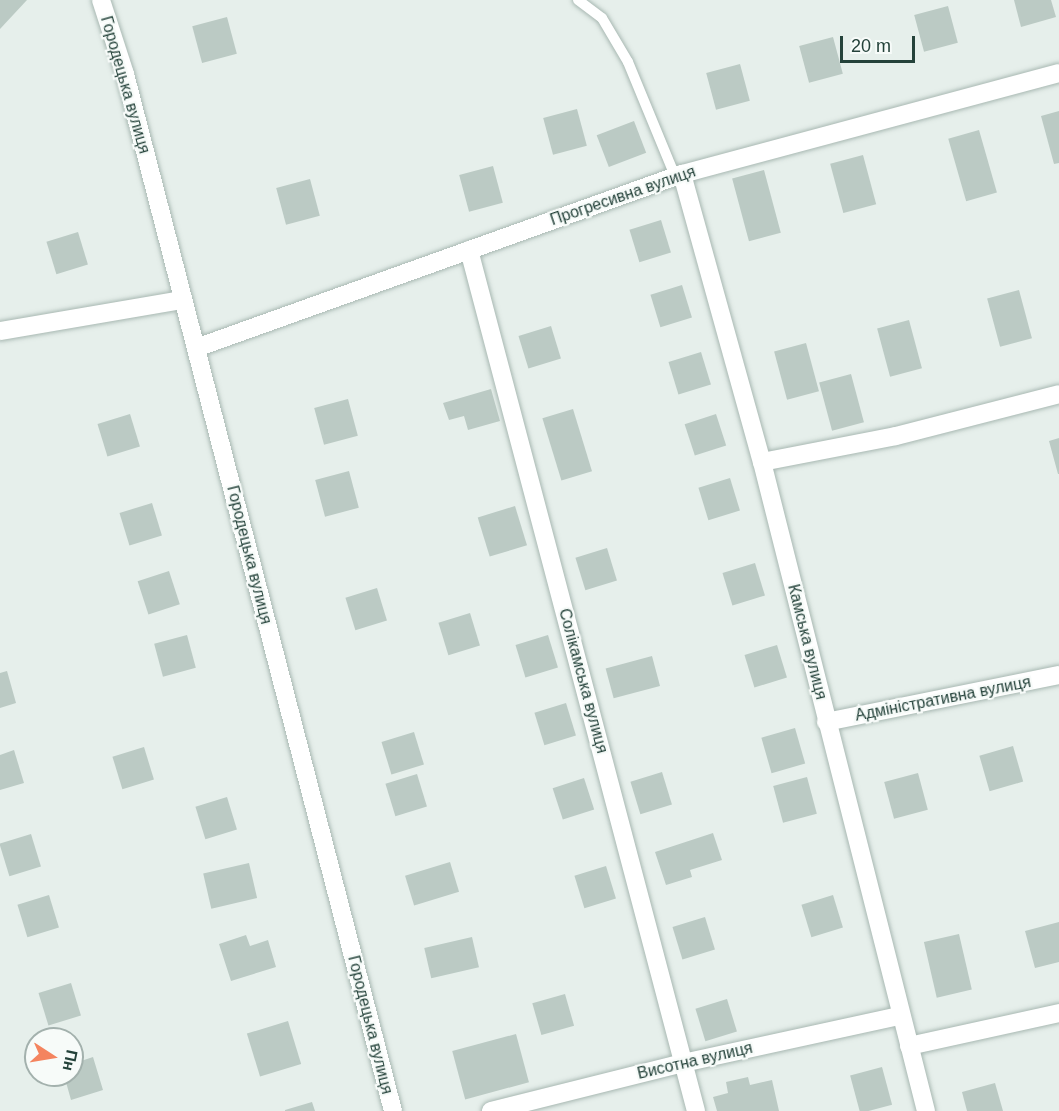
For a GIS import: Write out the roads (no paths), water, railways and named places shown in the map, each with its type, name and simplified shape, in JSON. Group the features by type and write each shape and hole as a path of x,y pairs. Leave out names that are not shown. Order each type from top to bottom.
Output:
{"street":[{"name":"Городецька вулиця","path":"101,0 124,74 393,1111"},
{"name":"Прогресивна вулиця","path":"196,348 678,175 1059,73"},
{"name":"Камська вулиця","path":"678,175 762,462 899,1016 926,1111"},
{"name":"Солікамська вулиця","path":"470,250 696,1111"},
{"path":"0,331 182,300"},
{"path":"762,462 896,436 1059,394"},
{"name":"Адміністративна вулиця","path":"826,722 1059,675"},
{"path":"909,1046 1059,1013"},
{"name":"Висотна вулиця","path":"492,1111 683,1063 899,1016"}],"lane":[{"path":"578,0 602,18 628,62 678,175"}]}
